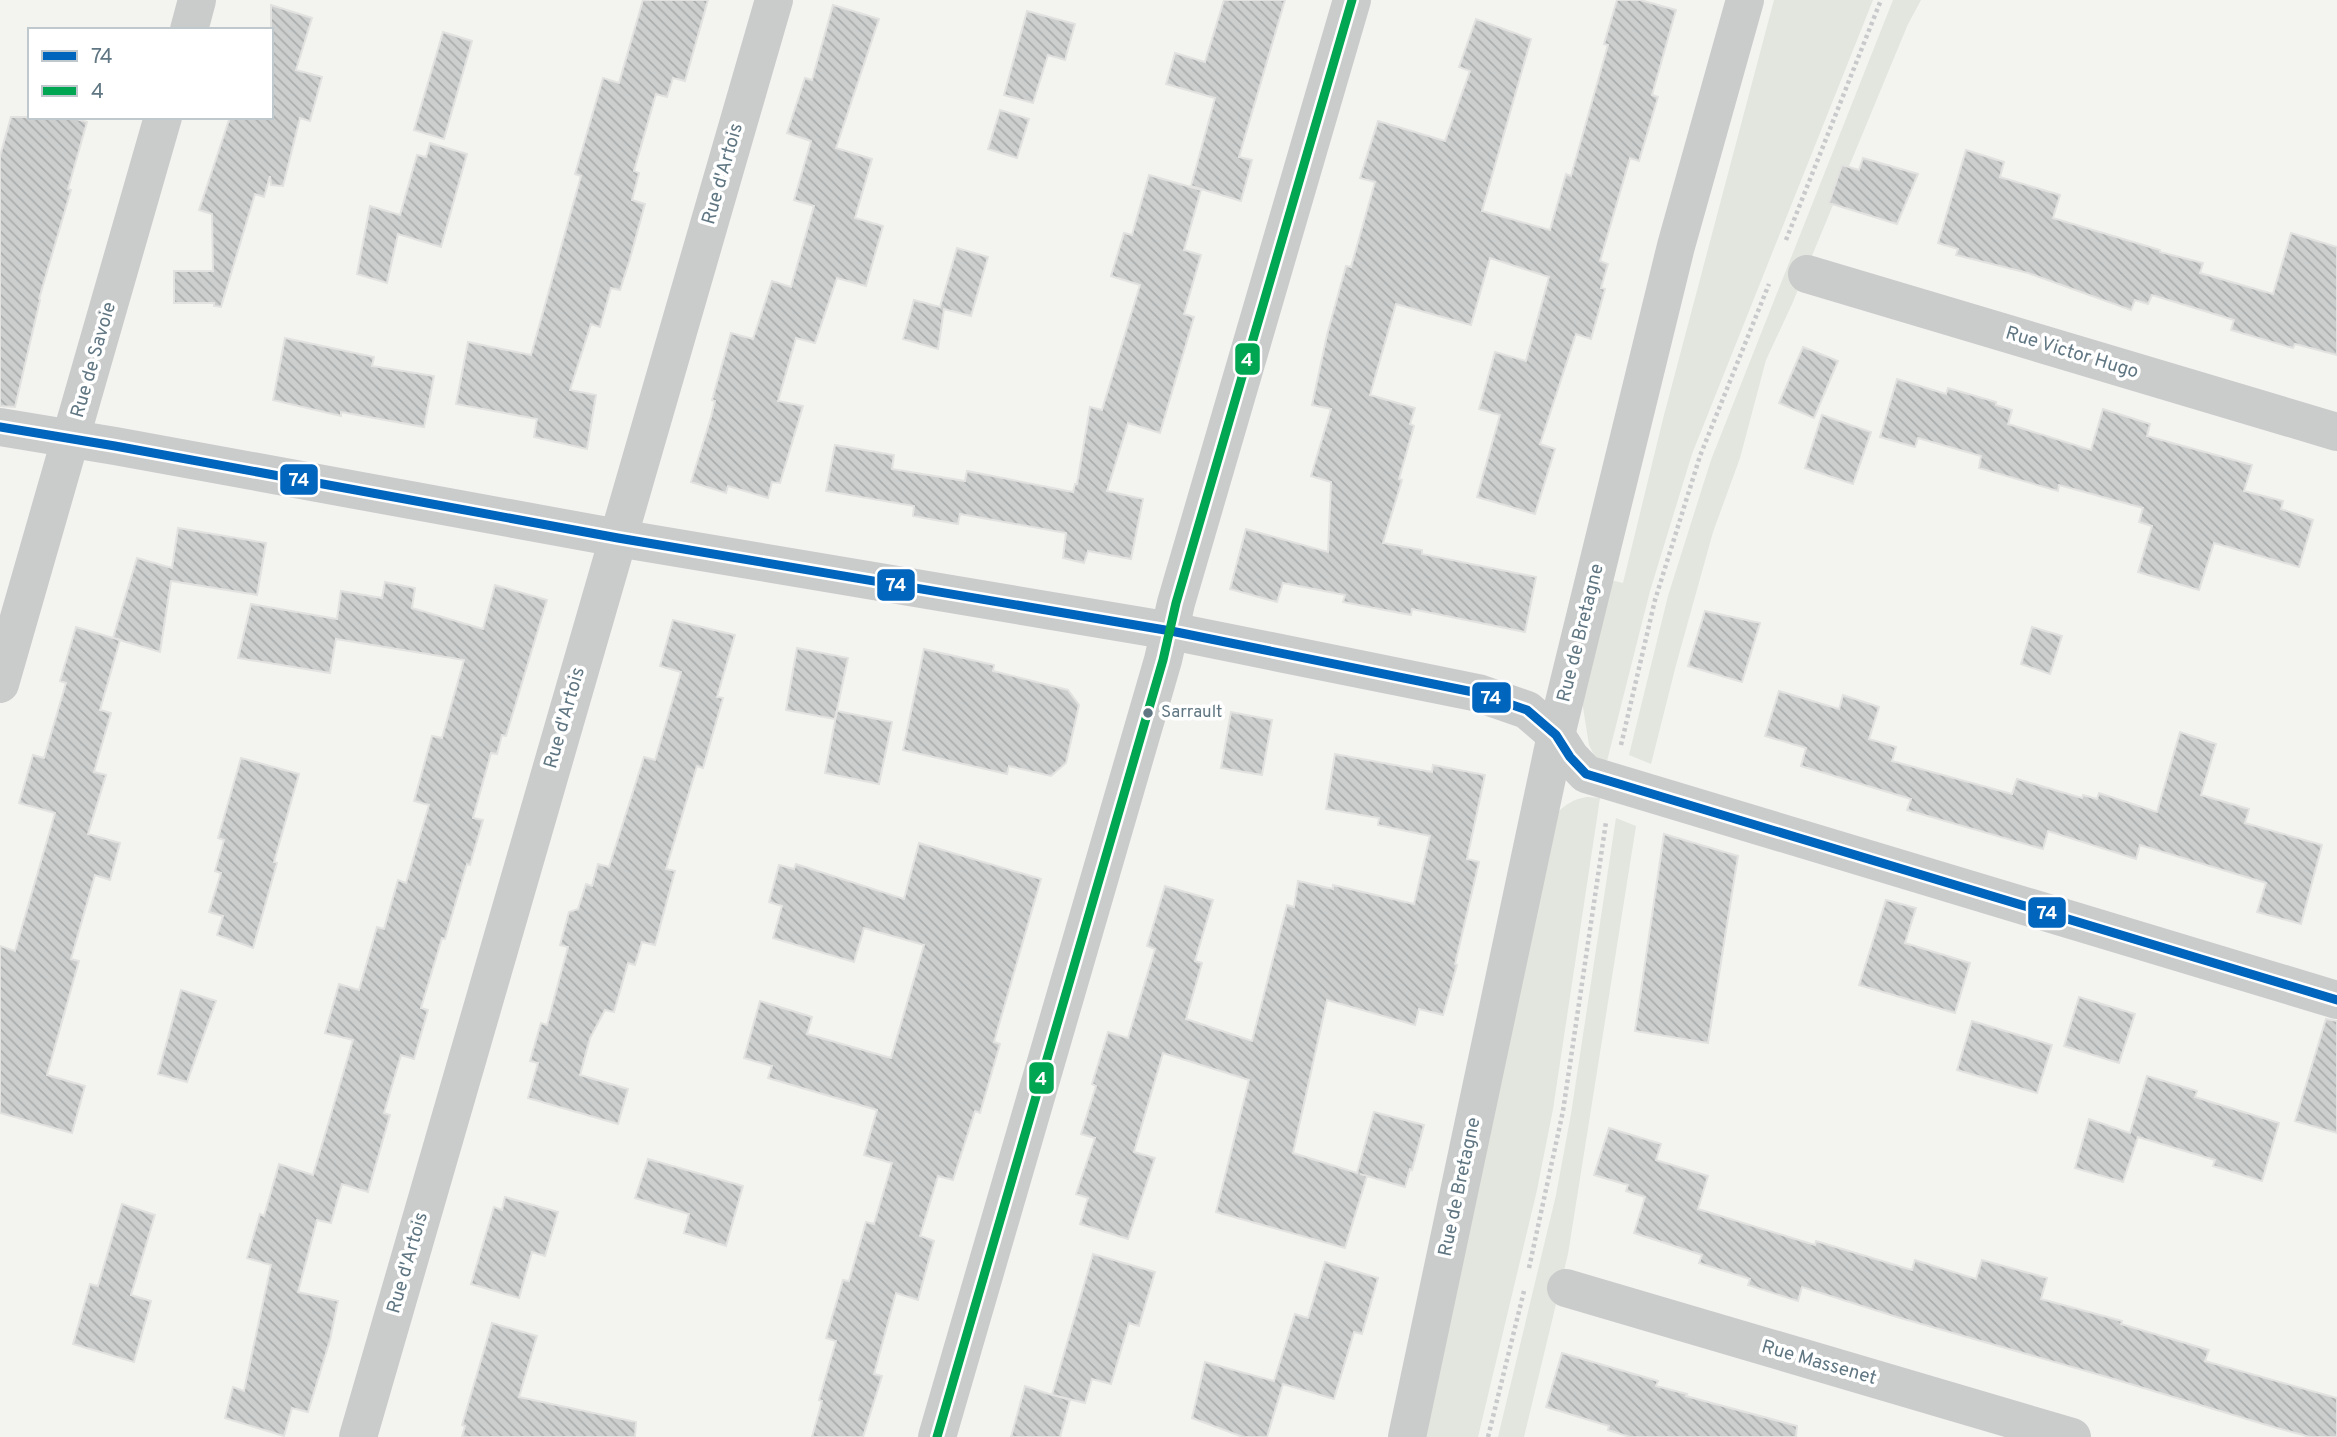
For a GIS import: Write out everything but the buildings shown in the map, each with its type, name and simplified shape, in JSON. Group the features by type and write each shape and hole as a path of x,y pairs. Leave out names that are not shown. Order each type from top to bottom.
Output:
{"street":[{"path":"190,28 197,0"},
{"name":"Rue d'Artois","path":"358,1437 774,0"},
{"path":"937,1437 1352,0"},
{"name":"Rue de Bretagne","path":"1407,1437 1556,735 1676,246 1745,0"},
{"name":"Rue de Savoie","path":"0,684 162,119"},
{"name":"Rue Victor Hugo","path":"1787,266 2337,432"},
{"path":"0,427 618,538 1171,631 1478,693 1527,710 1556,735 1570,757 1586,774 2337,1000"},
{"name":"Rue Massenet","path":"1566,1288 2072,1437"}],"path":[{"path":"1528,1276 1563,1111 1613,783 1655,600 1700,456 1787,266 1881,0"},
{"path":"1489,1437 1525,1287"}],"shaded area":[{"path":"1774,0 1873,0 1692,454 1650,591 1606,765 1595,757 1589,745 1582,701 1610,580 1623,583 1663,419"},
{"path":"1893,0 1921,0 1908,24 1792,304 1766,360 1740,458 1713,532 1651,764 1629,755 1668,596 1711,460"},
{"path":"1587,797 1600,798 1553,1109 1537,1190 1478,1437 1421,1437 1557,813 1570,802"},
{"path":"1616,818 1636,826 1568,1254 1524,1437 1498,1437 1556,1195"}],"transit line":[{"name":"4","path":"937,1437 1352,0"},
{"name":"74","path":"0,427 618,538 1171,631 1478,693 1527,710 1556,735 1570,757 1586,774 2337,1000"}],"place":[{"name":"Sarrault","path":"1148,713"}]}
